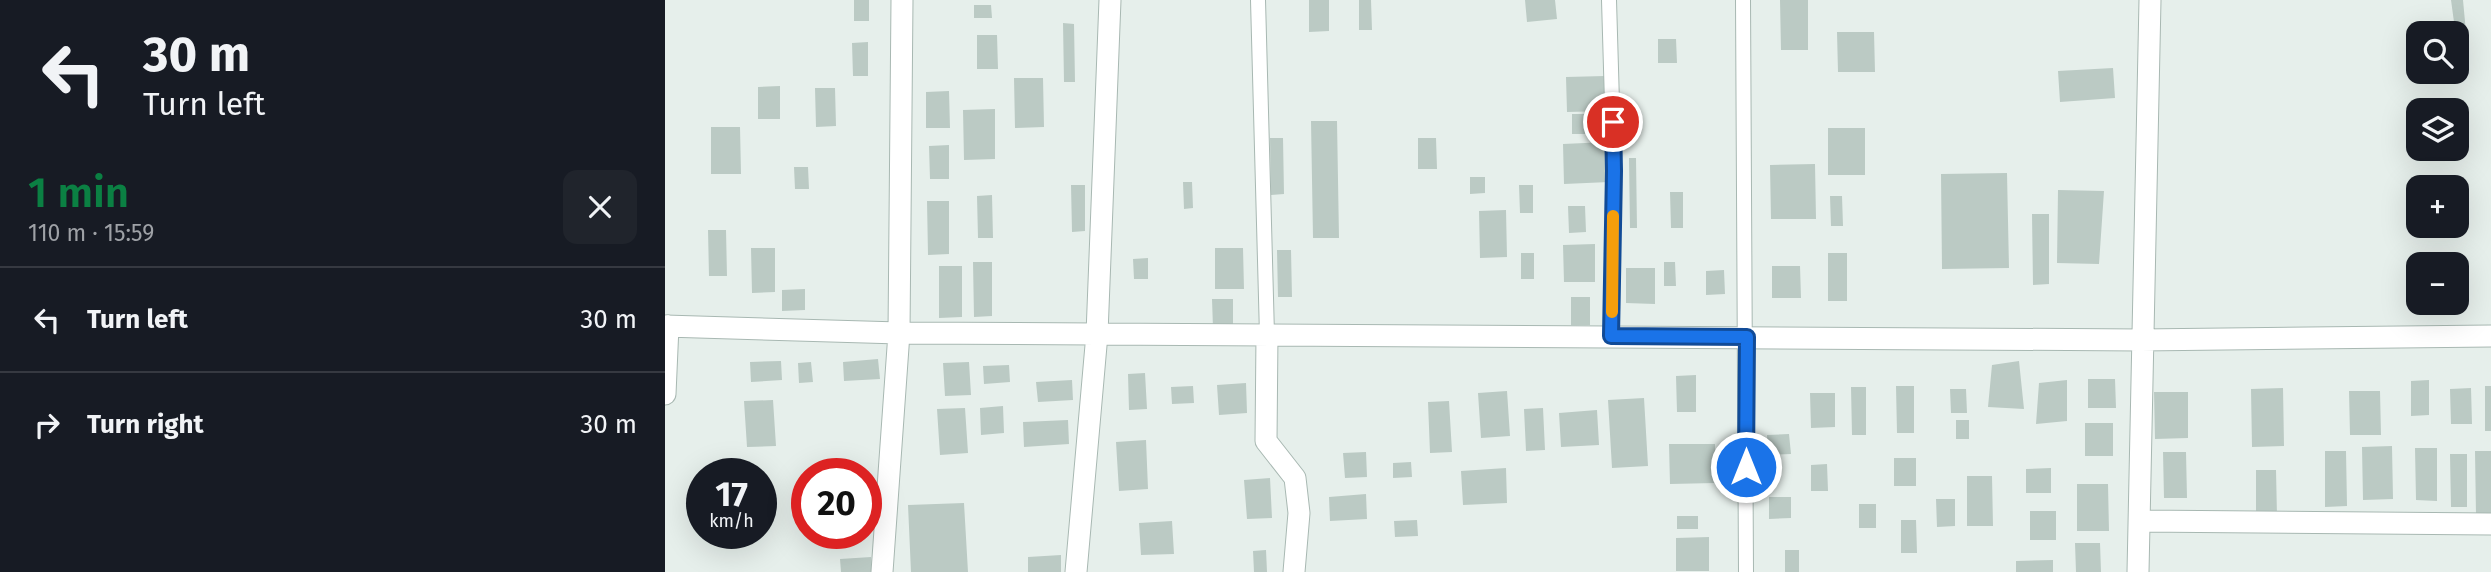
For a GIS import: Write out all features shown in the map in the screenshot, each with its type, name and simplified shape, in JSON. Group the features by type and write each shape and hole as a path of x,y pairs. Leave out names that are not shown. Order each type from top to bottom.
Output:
{"street":[{"path":"882,572 899,333 902,0"},
{"path":"1076,572 1097,334 1110,0"},
{"path":"2138,572 2150,0"},
{"path":"665,394 667,326 899,333 2141,340 2491,336"},
{"path":"1267,335 1266,441 1295,478 1299,513 1294,572"},
{"path":"2140,521 2491,524"}],"lane":[{"path":"1258,0 1267,335"},
{"path":"1609,0 1614,171 1611,336"},
{"path":"1743,0 1747,337 1746,572"}],"building":[{"path":"854,0 869,0 869,21 854,21"},
{"path":"1309,0 1329,0 1329,31 1309,32"},
{"path":"1359,0 1371,0 1372,30 1359,30"},
{"path":"1525,0 1555,0 1557,19 1527,22"},
{"path":"1780,0 1808,0 1808,50 1781,50"},
{"path":"2451,0 2463,0 2465,21 2454,21"},
{"path":"974,5 991,5 992,18 974,18"},
{"path":"1063,23 1074,24 1075,82 1064,82"},
{"path":"1837,32 1874,32 1875,72 1838,72"},
{"path":"977,35 997,35 998,69 977,69"},
{"path":"1658,39 1676,39 1677,63 1658,63"},
{"path":"868,42 868,76 853,76 852,43"},
{"path":"2113,68 2115,98 2060,102 2058,71"},
{"path":"1605,76 1606,111 1567,112 1566,77"},
{"path":"1014,78 1043,78 1044,127 1015,128"},
{"path":"780,86 780,119 758,119 758,87"},
{"path":"815,88 835,88 836,126 816,127"},
{"path":"949,91 950,128 926,128 926,92"},
{"path":"995,109 995,159 964,160 963,110"},
{"path":"1572,114 1592,114 1592,134 1572,134"},
{"path":"1311,121 1337,121 1339,238 1313,238"},
{"path":"711,127 740,127 741,174 711,174"},
{"path":"1828,128 1865,128 1865,175 1828,175"},
{"path":"1270,138 1283,138 1284,194 1271,195"},
{"path":"1418,138 1436,138 1437,169 1418,169"},
{"path":"1607,142 1609,182 1564,184 1563,144"},
{"path":"949,145 949,179 930,179 929,146"},
{"path":"1629,158 1636,158 1637,228 1630,228"},
{"path":"1815,164 1816,219 1771,219 1770,165"},
{"path":"794,167 808,167 809,189 795,189"},
{"path":"2007,173 2009,268 1942,269 1941,174"},
{"path":"1470,177 1485,177 1485,193 1470,194"},
{"path":"1183,182 1192,182 1193,208 1184,209"},
{"path":"1071,185 1085,185 1085,231 1072,232"},
{"path":"1519,185 1533,185 1533,213 1520,213"},
{"path":"2058,190 2104,191 2099,264 2057,263"},
{"path":"1670,192 1683,192 1683,228 1671,228"},
{"path":"992,195 993,238 978,238 977,196"},
{"path":"1830,196 1842,196 1843,226 1831,226"},
{"path":"927,201 949,201 949,254 928,255"},
{"path":"1568,206 1585,206 1586,232 1569,233"},
{"path":"1506,210 1507,257 1480,258 1479,211"},
{"path":"2032,214 2049,214 2049,284 2033,285"},
{"path":"708,230 726,230 727,276 709,276"},
{"path":"1595,244 1595,282 1564,282 1563,245"},
{"path":"751,248 775,248 775,292 752,293"},
{"path":"1215,248 1243,248 1244,289 1215,289"},
{"path":"1277,250 1291,250 1292,297 1278,297"},
{"path":"1521,253 1534,253 1534,279 1521,279"},
{"path":"1828,253 1847,253 1847,301 1828,301"},
{"path":"1148,258 1148,279 1134,279 1133,259"},
{"path":"973,262 992,262 992,316 974,317"},
{"path":"1664,262 1675,262 1676,286 1664,286"},
{"path":"939,266 962,266 962,317 939,318"},
{"path":"1772,266 1800,266 1801,298 1772,298"},
{"path":"1626,268 1655,268 1655,304 1626,303"},
{"path":"1724,270 1725,294 1706,295 1706,271"},
{"path":"805,289 805,310 782,311 782,290"},
{"path":"1571,297 1590,297 1590,325 1571,325"},
{"path":"1212,299 1233,299 1233,328 1213,328"},
{"path":"878,359 880,379 844,381 843,362"},
{"path":"781,361 782,380 751,382 750,362"},
{"path":"2019,361 2024,409 1988,407 1992,365"},
{"path":"811,362 813,382 799,383 798,363"},
{"path":"969,362 971,395 945,396 943,363"},
{"path":"1009,365 1010,382 984,384 983,366"},
{"path":"1145,373 1147,409 1129,410 1128,374"},
{"path":"1696,375 1696,412 1677,412 1676,376"},
{"path":"2088,379 2115,379 2116,408 2088,408"},
{"path":"1072,380 1073,400 1038,402 1036,382"},
{"path":"2067,380 2067,421 2036,424 2039,383"},
{"path":"2429,380 2429,415 2411,416 2411,381"},
{"path":"1246,383 1247,413 1219,415 1217,385"},
{"path":"1193,386 1194,403 1172,404 1171,387"},
{"path":"1896,386 1914,386 1914,433 1897,433"},
{"path":"2485,386 2491,386 2491,431 2485,431"},
{"path":"1851,387 1866,387 1866,435 1852,435"},
{"path":"2283,388 2284,446 2252,447 2251,389"},
{"path":"2471,388 2472,424 2451,424 2450,389"},
{"path":"1950,389 1966,389 1967,413 1951,413"},
{"path":"1507,391 1510,436 1481,438 1478,393"},
{"path":"2349,391 2380,391 2381,435 2350,435"},
{"path":"2154,392 2188,392 2188,438 2155,439"},
{"path":"1810,393 1835,393 1835,427 1811,428"},
{"path":"1644,398 1648,466 1612,468 1608,400"},
{"path":"773,400 776,446 747,447 744,401"},
{"path":"1449,401 1452,452 1430,453 1428,402"},
{"path":"1003,406 1004,433 981,435 980,408"},
{"path":"965,408 968,453 940,455 937,409"},
{"path":"1543,408 1545,450 1526,451 1524,409"},
{"path":"1597,410 1599,445 1561,447 1559,413"},
{"path":"1068,420 1069,444 1024,447 1023,422"},
{"path":"1956,420 1969,420 1969,439 1956,439"},
{"path":"2085,423 2113,423 2113,456 2085,456"},
{"path":"1789,434 1791,454 1768,455 1767,435"},
{"path":"1146,440 1148,489 1119,491 1116,442"},
{"path":"1669,444 1715,444 1715,483 1670,484"},
{"path":"2392,446 2393,499 2363,500 2362,447"},
{"path":"2415,448 2437,448 2437,501 2416,500"},
{"path":"2325,451 2346,451 2347,506 2325,507"},
{"path":"2475,451 2491,451 2491,514 2476,514"},
{"path":"1366,452 1367,477 1345,478 1343,453"},
{"path":"2163,452 2186,452 2187,498 2164,498"},
{"path":"2450,454 2467,454 2467,507 2451,507"},
{"path":"1894,458 1916,458 1916,486 1894,486"},
{"path":"1411,462 1412,477 1393,478 1393,463"},
{"path":"1827,464 1828,491 1811,491 1811,465"},
{"path":"1506,468 1507,503 1463,505 1461,471"},
{"path":"2051,468 2051,493 2026,493 2026,469"},
{"path":"2256,470 2276,470 2277,516 2256,516"},
{"path":"1967,476 1992,476 1993,526 1967,526"},
{"path":"1270,478 1272,518 1247,519 1244,480"},
{"path":"2077,484 2108,484 2109,531 2077,531"},
{"path":"1366,494 1367,519 1330,521 1329,497"},
{"path":"1769,497 1791,497 1791,518 1769,519"},
{"path":"1936,499 1955,499 1955,526 1937,527"},
{"path":"964,503 968,572 911,572 908,505"},
{"path":"1859,504 1876,504 1876,528 1859,528"},
{"path":"2030,511 2056,511 2056,540 2030,540"},
{"path":"1677,516 1698,516 1698,529 1677,529"},
{"path":"1417,520 1418,536 1395,537 1394,521"},
{"path":"1901,520 1916,520 1917,553 1901,553"},
{"path":"1172,521 1174,554 1141,555 1139,523"},
{"path":"1709,537 1709,571 1676,571 1676,538"},
{"path":"2075,543 2100,543 2101,572 2076,572"},
{"path":"1266,550 1267,572 1254,572 1253,551"},
{"path":"1785,550 1799,550 1799,572 1785,572"},
{"path":"1061,555 1061,572 1028,572 1028,557"},
{"path":"871,557 872,572 841,572 840,559"},
{"path":"2053,560 2053,572 2016,572 2016,561"}],"slow traffic":[{"path":"1612,312 1613,216"}],"route":[{"path":"1613,122 1611,336 1747,337 1746,467"}]}
